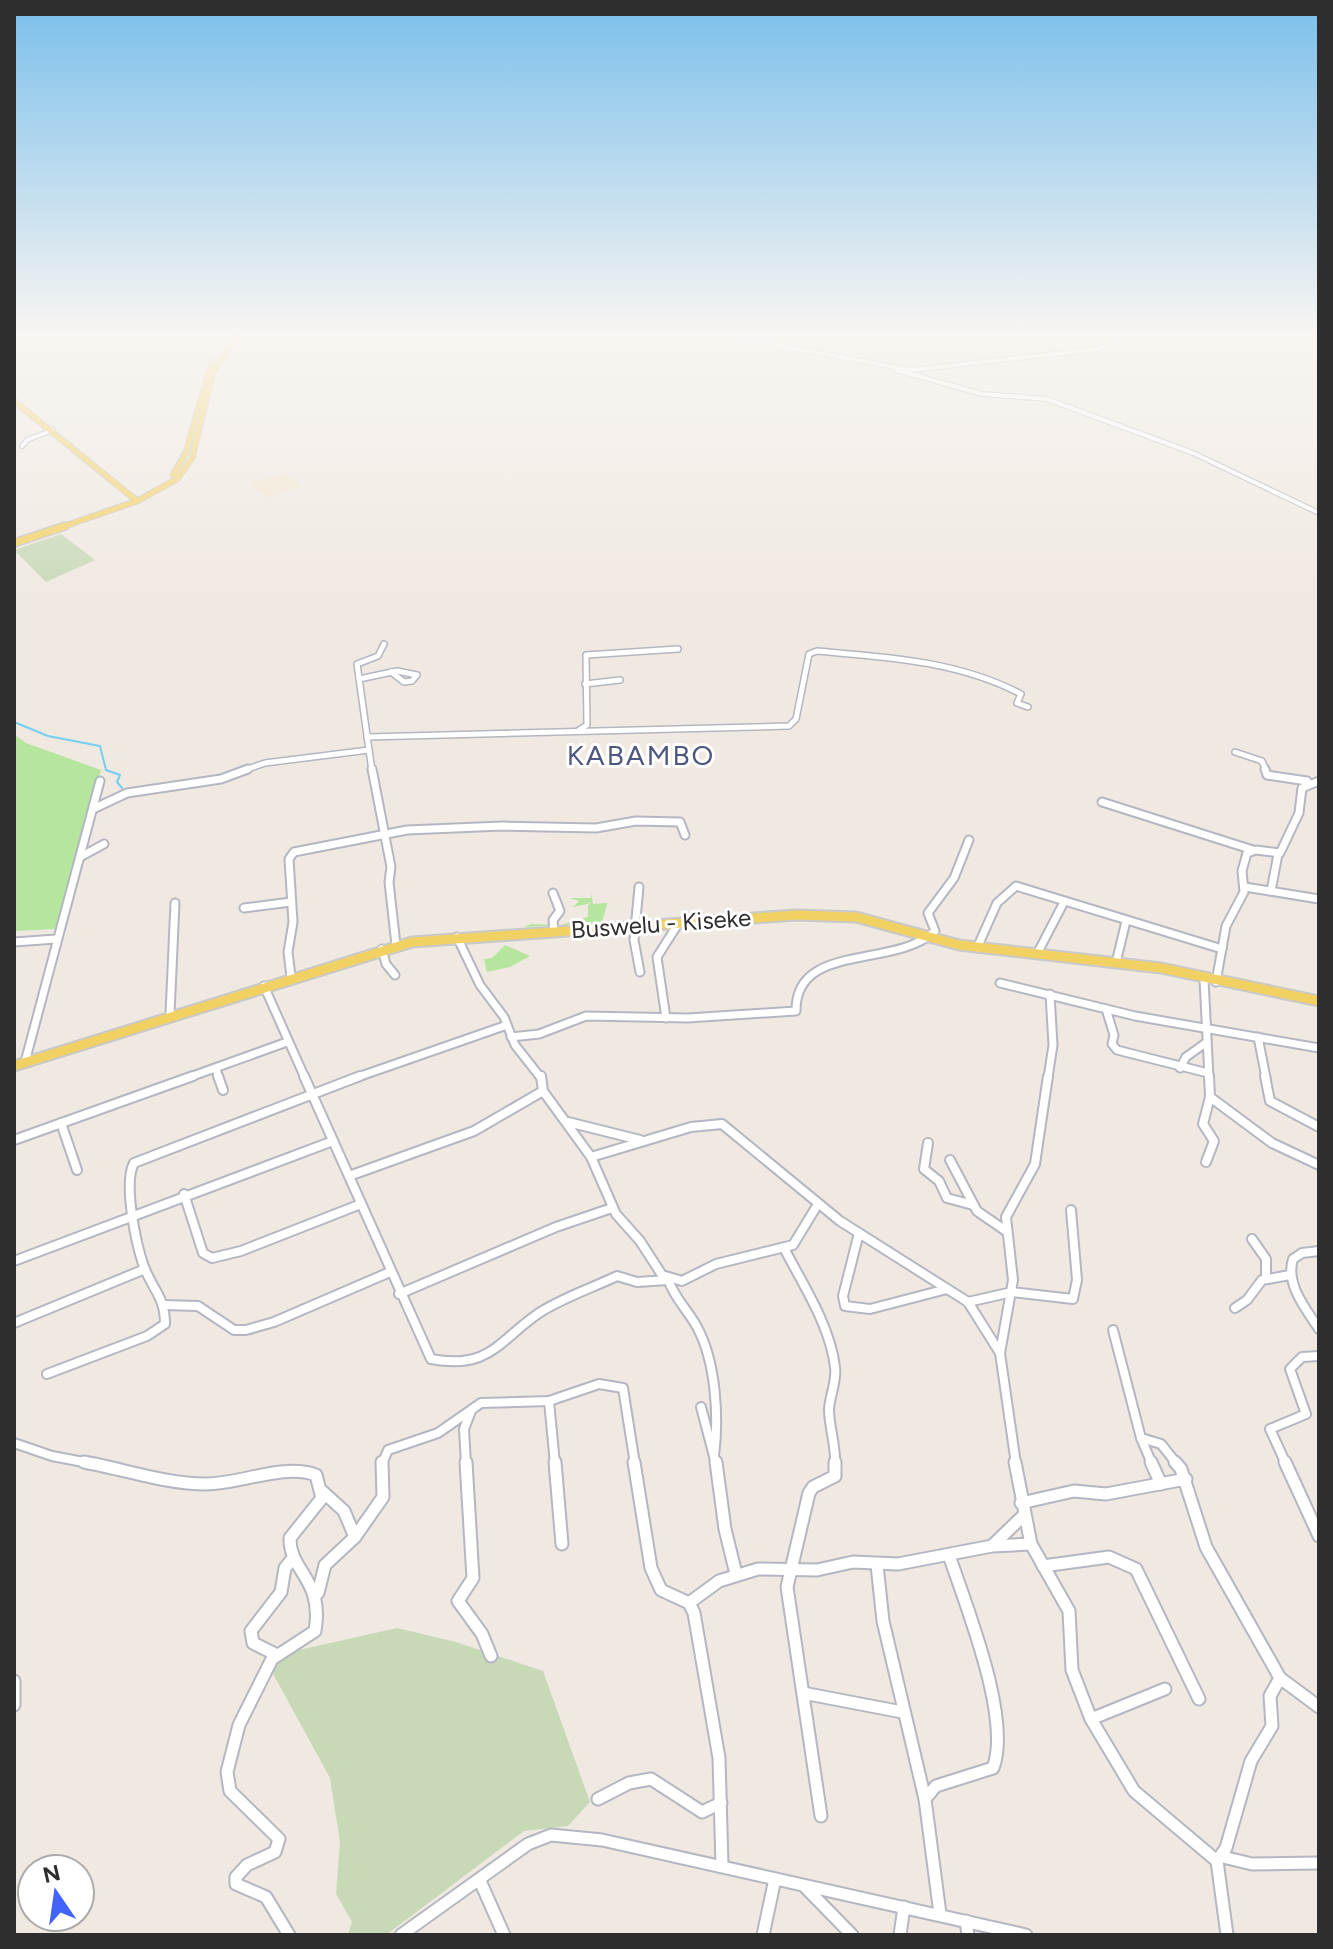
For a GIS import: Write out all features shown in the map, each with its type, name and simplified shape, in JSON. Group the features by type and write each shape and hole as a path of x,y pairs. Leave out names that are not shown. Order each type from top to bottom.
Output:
{"main road":[{"path":"45,424 135,500"},
{"path":"135,500 162,484 182,464 193,424"},
{"path":"14,541 135,500 169,485 190,464 200,424"},
{"name":"Buswelu - Kiseke","path":"14,1066 170,1014 396,945 457,937 838,915 866,919 977,948 1116,963 1319,1001"}],"street":[{"path":"1115,424 1180,447 1319,513"},
{"path":"22,446 27,440 53,430"},
{"path":"384,644 378,656 357,662 382,836 391,867 389,882 396,945"},
{"path":"577,731 587,725 584,660 589,653 678,649"},
{"path":"367,737 789,726 796,719 809,654 817,651 940,665 1004,684 1021,694 1017,703 1028,707"},
{"path":"359,679 391,672"},
{"path":"585,684 620,680"},
{"path":"93,809 127,793 221,779 265,763 369,750"},
{"path":"1235,752 1262,761 1267,775 1319,781"},
{"path":"25,1062 68,891 82,856 100,781"},
{"path":"1271,891 1278,854 1299,813 1302,788 1309,782"},
{"path":"1102,802 1253,850 1278,854"},
{"path":"291,977 287,958 293,928 291,854 407,830 502,826 601,828 644,820 678,822 685,835"},
{"path":"511,1037 547,1032 581,1017 666,1018 796,1011 797,990 808,976 834,964 913,947 930,938 935,931 928,913 954,878 969,840"},
{"path":"82,856 104,844"},
{"path":"1216,982 1226,926 1245,887 1242,871 1247,853 1253,850"},
{"path":"639,887 634,927 640,972"},
{"path":"1245,887 1319,899"},
{"path":"977,948 1009,889 1026,889 1222,949"},
{"path":"553,893 560,911 553,920 554,932"},
{"path":"244,908 291,902"},
{"path":"1037,954 1064,902"},
{"path":"170,1014 175,903"},
{"path":"1116,963 1126,921"},
{"path":"666,1018 657,957 678,924"},
{"path":"457,937 511,1037 541,1076 543,1091 591,1157 612,1208 668,1280 676,1301 700,1337 718,1429 714,1456"},
{"path":"14,942 56,939"},
{"path":"382,949 386,964 395,975"},
{"path":"1204,979 1210,1097 1203,1124 1214,1141 1206,1162"},
{"path":"1000,983 1106,1009 1319,1048"},
{"path":"264,986 399,1294 431,1359 447,1362 496,1352 539,1313 617,1276 637,1282 682,1281 716,1264 797,1243 818,1204"},
{"path":"1050,994 1053,1045 1035,1164 1010,1205 1006,1231 1013,1266 1012,1292 1000,1353 1023,1516 1031,1544 1069,1611 1072,1670 1091,1719 1134,1791 1220,1859 1252,1864 1319,1863"},
{"path":"1106,1009 1114,1048 1208,1073"},
{"path":"47,1374 159,1331 165,1324 165,1305 145,1269 128,1174 134,1163 313,1094 507,1025"},
{"path":"1258,1037 1270,1101 1319,1127"},
{"path":"14,1140 115,1101 216,1069 287,1042"},
{"path":"1180,1068 1186,1057 1207,1042"},
{"path":"216,1069 223,1090"},
{"path":"349,1176 458,1139 518,1108 543,1091"},
{"path":"1210,1097 1272,1143 1319,1163"},
{"path":"568,1122 644,1140"},
{"path":"61,1123 77,1170"},
{"path":"591,1157 691,1127 722,1124 818,1204 968,1302 1000,1353"},
{"path":"14,1261 184,1194 333,1141"},
{"path":"928,1143 922,1161 924,1171 942,1185 944,1196 973,1205 1006,1231"},
{"path":"950,1160 973,1205"},
{"path":"184,1194 203,1253 212,1258 241,1251 361,1204"},
{"path":"399,1294 556,1227 612,1208"},
{"path":"968,1302 1012,1292 1073,1299 1077,1280 1071,1210"},
{"path":"859,1233 843,1296 845,1306 870,1309 947,1289"},
{"path":"1252,1239 1266,1259 1266,1279"},
{"path":"784,1248 823,1324 836,1370 829,1411 836,1442 836,1471 834,1478 813,1487 809,1493 787,1593 821,1816"},
{"path":"1319,1251 1302,1251 1292,1258 1290,1275 1319,1329"},
{"path":"14,1323 145,1269"},
{"path":"165,1305 198,1306 234,1330 246,1330 274,1322 390,1272"},
{"path":"1235,1308 1266,1279 1290,1275"},
{"path":"1113,1330 1141,1438 1161,1484"},
{"path":"1319,1356 1306,1355 1295,1360 1290,1369 1295,1392 1306,1414 1270,1429 1319,1536"},
{"path":"289,1935 266,1897 236,1884 236,1877 247,1865 275,1852 279,1839 227,1784 239,1725 275,1654 304,1641 315,1631 318,1593 325,1565 355,1537 383,1497 382,1461 388,1450 438,1433 472,1409 488,1402 549,1401 599,1384 623,1388 651,1568 661,1590 689,1603"},
{"path":"549,1401 562,1544"},
{"path":"701,1407 714,1456 736,1574"},
{"path":"472,1409 464,1429 473,1578 458,1601 476,1625 491,1656"},
{"path":"1141,1438 1161,1444 1186,1479 1206,1547 1280,1678 1319,1707"},
{"path":"14,1443 52,1456 202,1484 311,1471 322,1491 333,1497 343,1511 355,1537"},
{"path":"1021,1503 1074,1491 1099,1495 1186,1479"},
{"path":"318,1593 302,1566 293,1558 289,1539 319,1503 322,1491"},
{"path":"992,1546 1023,1516"},
{"path":"689,1603 736,1574 793,1567 817,1570 853,1562 877,1565 992,1546 1031,1544"},
{"path":"925,1799 936,1786 993,1768 1001,1751 992,1697 949,1555"},
{"path":"1043,1566 1109,1557 1136,1569 1199,1699"},
{"path":"275,1654 253,1643 251,1631 281,1592 285,1568 293,1558"},
{"path":"877,1565 879,1601 894,1657 902,1712 925,1799 940,1914"},
{"path":"689,1603 716,1730 722,1865"},
{"path":"1227,1935 1220,1859 1245,1775 1272,1726 1270,1696 1280,1678"},
{"path":"14,1681 14,1705"},
{"path":"1091,1719 1165,1689"},
{"path":"803,1693 902,1712"},
{"path":"598,1799 642,1778 651,1779 702,1812 721,1803"},
{"path":"401,1935 528,1844 551,1835 602,1840 722,1865 805,1888 940,1914 1026,1935"},
{"path":"763,1935 775,1879"},
{"path":"480,1881 504,1935"},
{"path":"805,1888 852,1935"},
{"path":"900,1935 904,1907"},
{"path":"966,1921 968,1935"}],"shaded area":[{"path":"283,473 302,486 267,497 249,484"}],"green space":[{"path":"61,534 95,560 46,582 14,550"},
{"path":"14,734 26,743 101,770 55,929 14,931"},
{"path":"591,893 593,904 607,903 602,923 524,927 531,924 561,925 588,917 588,905 592,903 573,907 579,901 570,898 591,898"},
{"path":"505,945 530,956 510,967 487,972 484,959 492,958"},
{"path":"397,1628 456,1642 543,1671 590,1802 568,1826 524,1831 386,1935 348,1935 352,1922 336,1894 340,1842 330,1778 271,1670 281,1654"}],"waterway":[{"path":"14,722 48,736 100,746 106,770 120,775 117,782 122,788"}],"district":[{"name":"KABAMBO","path":"641,755"}]}
